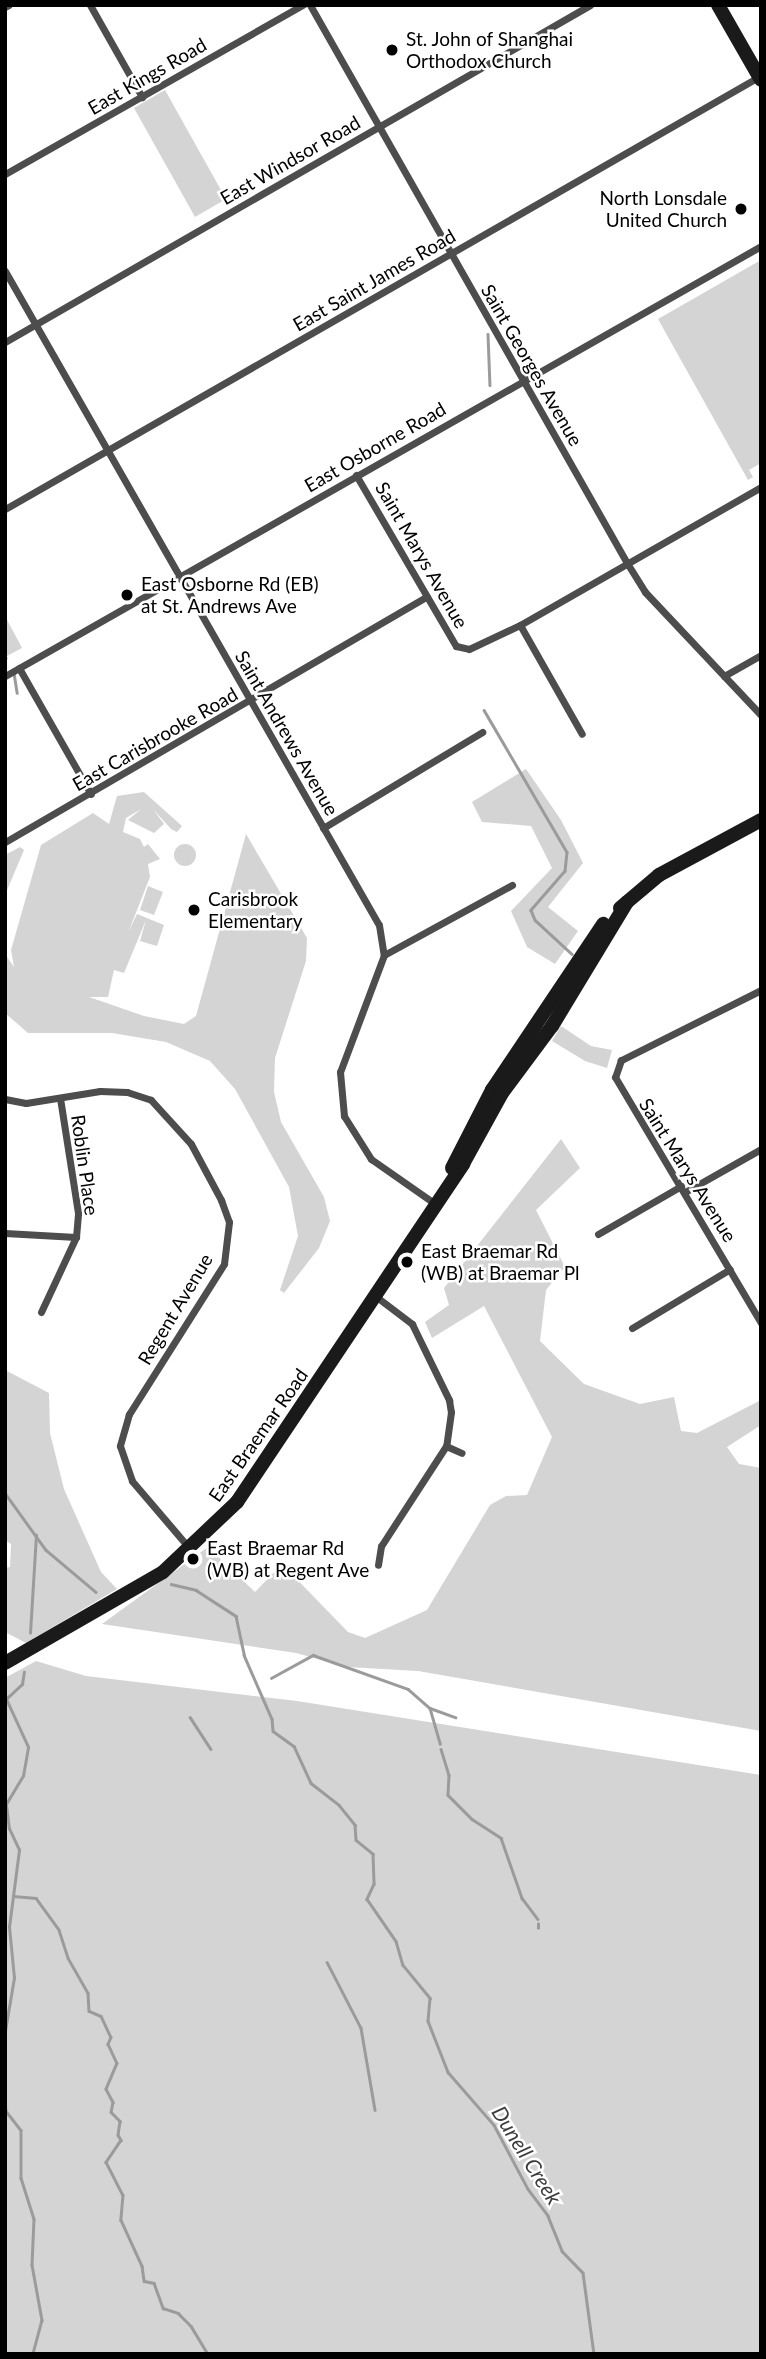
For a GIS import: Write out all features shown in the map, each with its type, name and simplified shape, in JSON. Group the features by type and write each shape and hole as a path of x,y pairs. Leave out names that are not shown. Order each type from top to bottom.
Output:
{"street":[{"path":"90,5 142,97"},
{"name":"East Kings Road","path":"5,174 303,5"},
{"name":"Saint Georges Avenue","path":"310,5 522,381 645,592 761,715"},
{"name":"East Windsor Road","path":"5,342 590,5"},
{"path":"718,5 760,77"},
{"name":"East Saint James Road","path":"5,509 760,77"},
{"name":"East Osborne Road","path":"5,676 761,246"},
{"name":"Saint Andrews Avenue","path":"5,271 379,925 384,955"},
{"name":"Saint Marys Avenue","path":"356,475 427,596 462,649 520,625"},
{"path":"582,734 520,625 761,487"},
{"name":"East Carisbrooke Road","path":"5,842 250,702 427,596"},
{"path":"724,676 761,655"},
{"path":"19,668 90,794"},
{"path":"323,828 482,732"},
{"name":"East Braemar Road","path":"5,1663 148,1582 190,1550 251,1484 443,1188 463,1164 502,1093 552,1026 626,902 659,875 761,820"},
{"path":"434,1203 370,1159 344,1116 340,1072 384,955 512,885"},
{"name":"Saint Marys Avenue","path":"760,1319 683,1189 618,1088 615,1069 621,1060 687,1024 761,990"},
{"name":"Regent Avenue","path":"5,1099 26,1103 100,1091 152,1100 191,1144 229,1222 225,1264 129,1414 120,1446 132,1481 190,1550"},
{"name":"Roblin Place","path":"41,1312 76,1237 78,1213 60,1098"},
{"path":"598,1234 761,1149"},
{"path":"5,1233 76,1237"},
{"path":"632,1328 730,1269"},
{"path":"374,1295 412,1324 449,1400 451,1423 446,1447 381,1546 378,1565"},
{"path":"446,1447 462,1453"}],"shaded area":[{"path":"165,90 226,199 195,217 134,108"},
{"path":"761,260 761,463 749,470 753,477 748,480 658,319"},
{"path":"5,616 22,648 5,657"},
{"path":"526,769 561,820 583,863 548,907 578,931 555,964 527,947 511,911 552,868 531,826 482,822 472,802"},
{"path":"144,792 182,826 177,832 171,829 153,809 164,824 154,833 128,820 141,809 126,818 123,832 140,839 144,847 148,844 160,859 148,864 150,877 128,933 137,914 164,925 157,946 140,941 146,920 124,973 114,970 108,997 89,997 144,1016 184,1024 196,1016 246,834 307,938 306,961 275,1058 274,1092 281,1122 324,1197 330,1221 319,1248 284,1293 280,1290 298,1236 289,1187 235,1089 210,1061 166,1042 112,1033 28,1033 5,1013 5,954 14,967 11,950 41,845 93,813 109,824 117,796"},
{"path":"185,844 193,847 196,855 193,863 185,866 177,863 174,855 177,847"},
{"path":"20,847 24,850 5,895 5,855"},
{"path":"148,886 163,892 154,915 140,910"},
{"path":"561,1026 591,1046 612,1050 607,1068 585,1061 552,1041"},
{"path":"561,1139 580,1168 536,1210 565,1267 546,1290 540,1341 584,1384 640,1404 674,1397 681,1431 697,1433 761,1400 761,1425 727,1447 739,1464 761,1468 761,1731 418,1671 347,1667 296,1653 102,1624 208,1547 255,1592 282,1564 348,1632 365,1638 427,1610 490,1505 506,1496 527,1495 552,1437 484,1306 432,1338 425,1322 449,1305 444,1288"},
{"path":"5,1370 49,1393 50,1433 64,1489 101,1572 117,1589 26,1643 5,1632 5,1568 10,1567 11,1544 5,1540"},
{"path":"36,1661 86,1676 297,1701 761,1775 761,2354 5,2354 5,1678"}],"waterway":[{"path":"495,314 500,300"},
{"path":"488,334 490,385"},
{"path":"14,673 17,693"},
{"path":"484,710 567,852 565,871 531,910 535,920 572,954"},
{"path":"5,1493 46,1550 96,1592"},
{"path":"30,1633 36,1535"},
{"name":"Dunell Creek","path":"171,1584 196,1590 236,1616 244,1655 272,1719 273,1731 294,1746 311,1783 339,1805 355,1825 356,1840 373,1854 374,1884 367,1899 396,1941 403,1965 430,1998 428,2021 448,2072 494,2125 528,2189 548,2216 562,2251 583,2273 594,2354"},
{"path":"271,1678 313,1655 408,1689 430,1708 455,1717"},
{"path":"5,2031 14,1978 9,1927 19,1850 9,1829 6,1804 23,1776 28,1747 6,1699 22,1684 24,1672"},
{"path":"430,1708 440,1744"},
{"path":"190,1717 211,1749"},
{"path":"441,1749 449,1775 448,1795 472,1819 501,1838 522,1898 538,1919"},
{"path":"13,1896 36,1898 59,1930 68,1958 88,1993 89,2011 101,2016 111,2037 108,2044 117,2063 106,2089 113,2102 111,2112 120,2121 118,2135 121,2140 106,2162 123,2195 121,2220 142,2266 144,2281 154,2283 163,2308 178,2313 191,2326 208,2354"},
{"path":"327,1962 361,2028 375,2110"},
{"path":"5,2102 6,2111 21,2130 21,2178 34,2219 32,2265 42,2320 33,2354"}],"place":[{"name":"St. John of Shanghai Orthodox Church","path":"392,50"},
{"name":"North Lonsdale United Church","path":"741,209"},
{"name":"East Osborne Rd (EB) at St. Andrews Ave","path":"127,595"},
{"name":"Carisbrook Elementary","path":"194,910"},
{"name":"East Braemar Rd (WB) at Braemar Pl","path":"407,1262"},
{"name":"East Braemar Rd (WB) at Regent Ave","path":"193,1559"}]}
